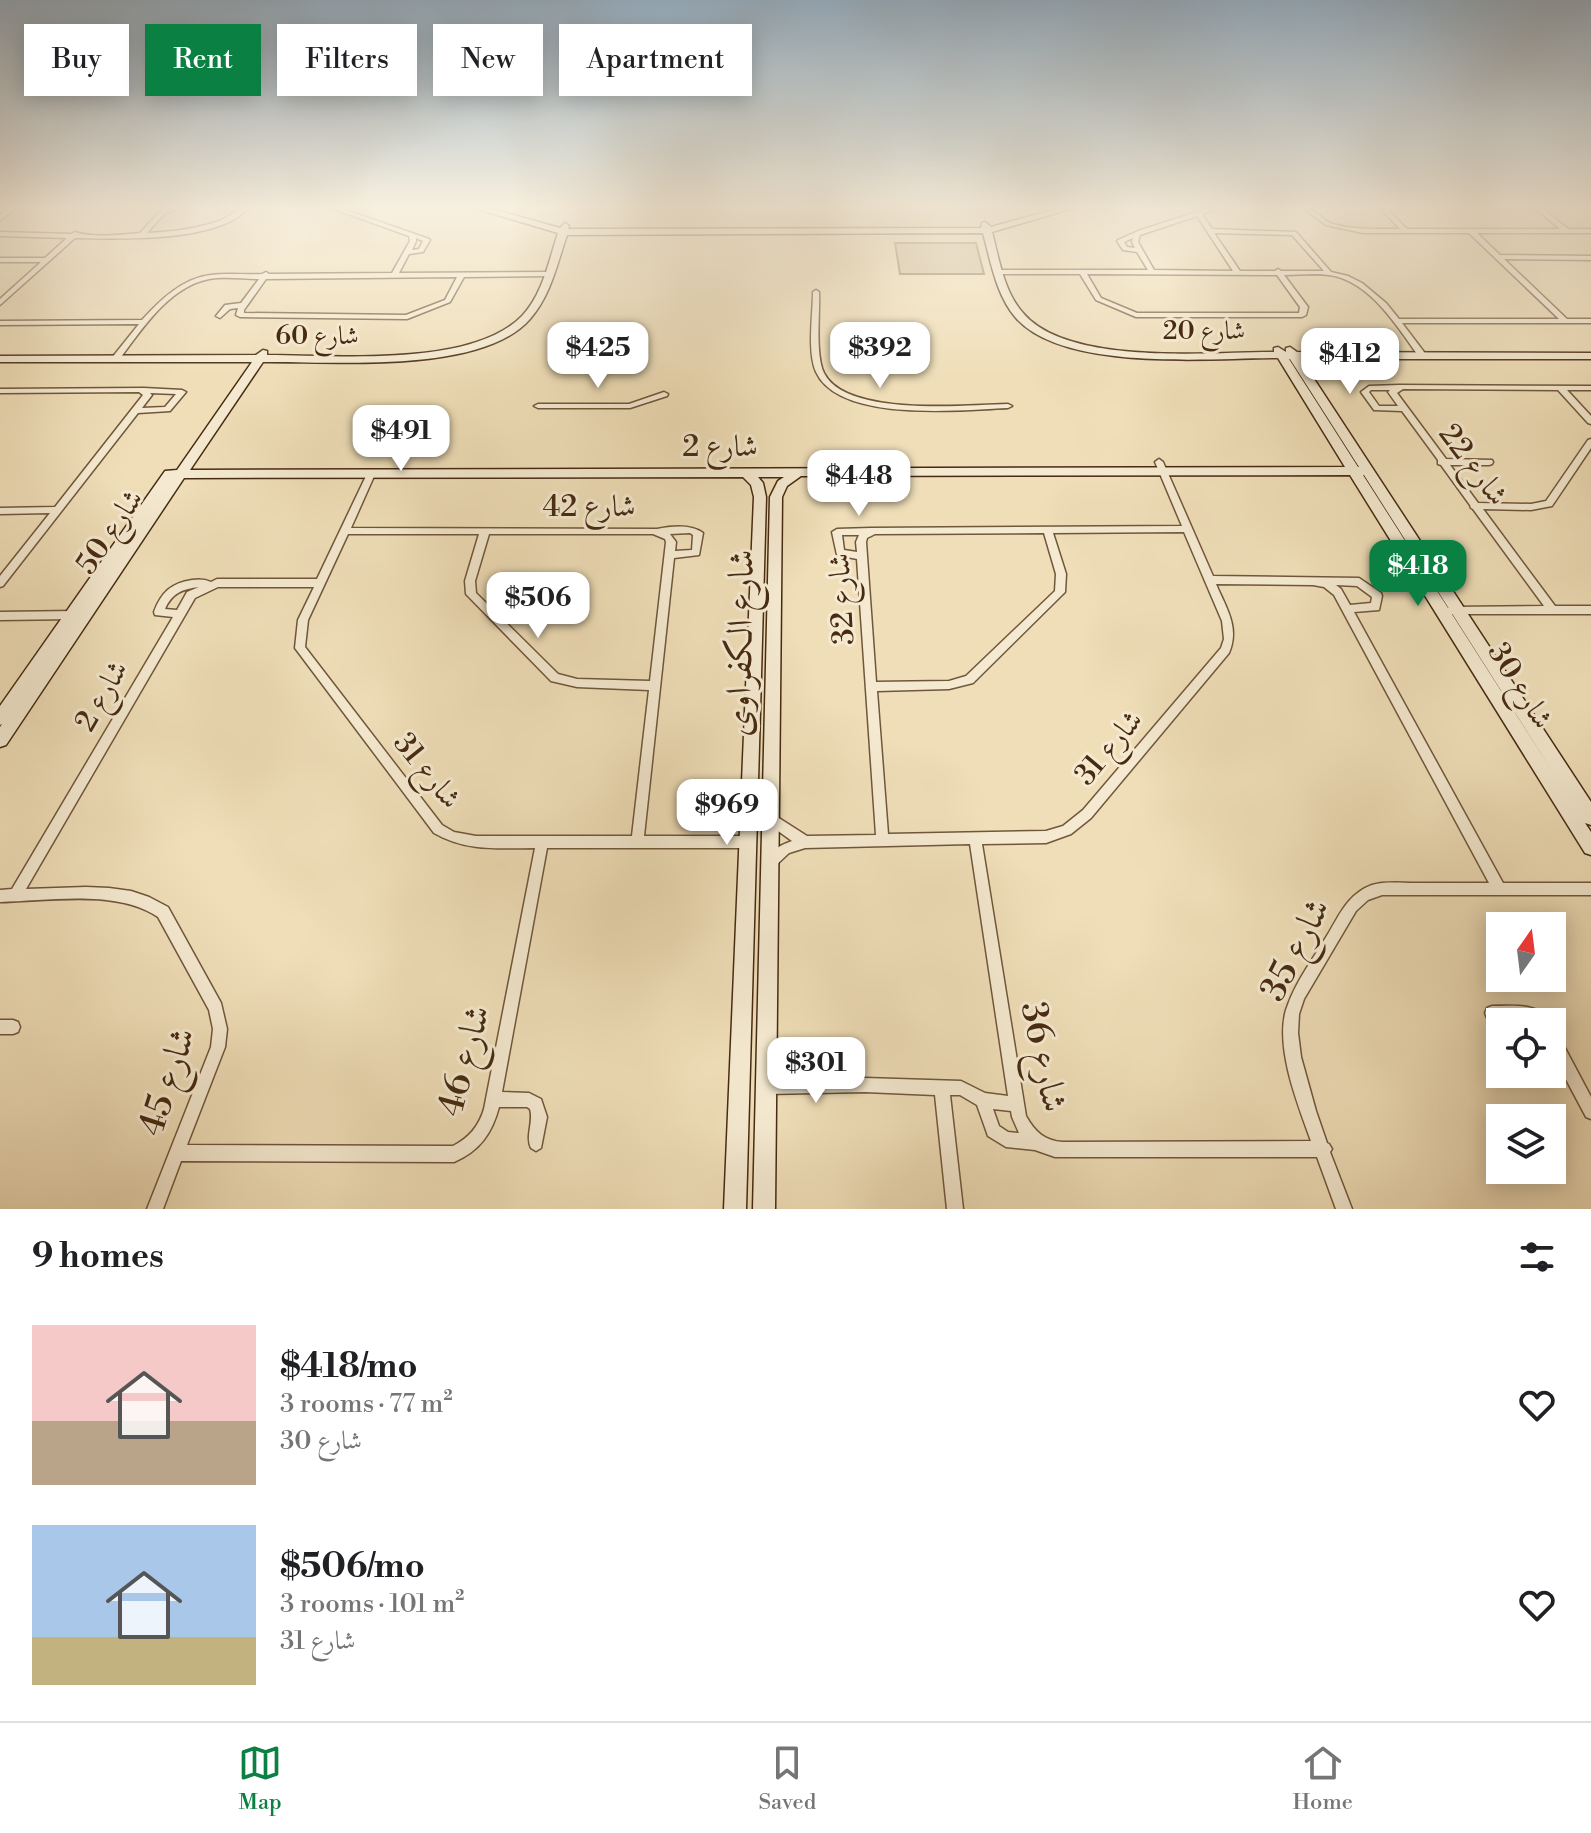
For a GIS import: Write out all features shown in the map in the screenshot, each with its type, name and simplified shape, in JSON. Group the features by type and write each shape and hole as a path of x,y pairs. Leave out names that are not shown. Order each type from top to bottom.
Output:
{"street":[{"path":"0,303 41,264"},
{"path":"395,274 400,264"},
{"name":"شارع 60","path":"0,356 410,358 467,348 500,335 524,318 539,300 547,264"},
{"name":"شارع 60","path":"544,274 549,264"},
{"name":"شارع 20","path":"1000,264 1004,272"},
{"name":"شارع 20","path":"1002,264 1009,301 1021,317 1045,333 1080,347 1128,355 1591,353"},
{"path":"1148,264 1152,272"},
{"path":"1232,264 1237,272"},
{"path":"1322,264 1329,273"},
{"path":"1507,264 1565,321"},
{"path":"1082,272 1098,299 1136,315 1302,315 1304,307 1278,271"},
{"path":"1004,272 1329,273 1367,287 1421,353"},
{"path":"266,274 239,313 246,317 407,317 448,301 462,274"},
{"path":"117,356 173,291 221,275 544,274"},
{"path":"816,292 819,370 826,383 841,395 881,406 1008,406"},
{"path":"220,316 228,307 243,305"},
{"path":"1396,321 1591,321"},
{"path":"0,323 145,322"},
{"name":"شارع 30","path":"1286,353 1450,611 1591,847"},
{"name":"شارع 50","path":"0,718 78,615 256,356"},
{"path":"1401,387 1365,391 1377,408 1402,409"},
{"name":"شارع 22","path":"1552,610 1392,394 1401,387 1591,388"},
{"path":"1560,388 1591,421"},
{"path":"0,583 148,395 141,390"},
{"path":"0,391 182,392 167,409 136,411"},
{"name":"شارع 2","path":"538,406 630,406 664,394"},
{"path":"1474,506 1531,507 1549,504 1591,442"},
{"path":"1441,462 1489,462"},
{"name":"شارع 2","path":"178,470 1358,466"},
{"name":"شارع 31","path":"769,864 785,849 805,842 1046,837 1067,830 1087,814 1225,650 1229,627 1161,467"},
{"name":"شارع 2","path":"621,468 746,473 920,468"},
{"name":"شارع 31","path":"373,470 300,628 302,654 433,823 445,834 469,842 748,842"},
{"path":"746,473 768,492 799,472"},
{"name":"شارع الكفراوى","path":"764,1209 770,818 768,492"},
{"name":"شارع الكفراوى","path":"735,1209 748,842 768,492"},
{"path":"0,511 58,510"},
{"path":"871,687 949,685 969,680 980,672 1060,592 1061,574 1047,529"},
{"name":"شارع 32","path":"882,840 862,539 874,531 1187,529"},
{"path":"637,842 669,555 696,553 698,533 691,530 654,531"},
{"name":"شارع 42","path":"344,531 654,531 670,539 669,555"},
{"path":"485,531 470,581 471,594 545,672 569,682 655,686"},
{"path":"862,556 840,553 837,532 874,531"},
{"path":"1210,580 1354,581 1368,586 1377,596 1375,607 1347,609"},
{"path":"1313,581 1335,589 1499,889"},
{"name":"شارع 2","path":"8,896 179,614 195,592 217,583"},
{"path":"179,614 163,614 158,610 172,588 182,584 320,583"},
{"path":"1450,611 1591,610"},
{"name":"شارع 30","path":"1450,611 1585,800 1591,817"},
{"path":"0,616 78,615"},
{"name":"شارع 50","path":"0,740 78,615"},
{"path":"1561,800 1585,800"},
{"path":"770,818 805,842"},
{"name":"شارع 36","path":"975,839 1016,1104 1022,1125 1037,1142 1063,1150 1324,1149"},
{"name":"شارع 46","path":"177,1153 454,1154 481,1134 493,1099 542,842"},
{"name":"شارع 35","path":"1344,1209 1292,1056 1290,1028 1294,1008 1351,906 1366,893 1382,889 1591,889"},
{"name":"شارع 45","path":"8,896 130,896 152,903 163,912 216,1008 220,1029 218,1047 155,1209"},
{"path":"1566,1065 1591,1112"},
{"path":"766,1087 865,1085 969,1089 983,1100 1016,1104"},
{"path":"942,1088 955,1209"},
{"path":"493,1099 529,1100 536,1104 540,1117 536,1143"},
{"path":"983,1100 993,1131 1006,1139 1037,1142"}],"shaded area":[{"path":"898,264 982,264 984,274 900,274"}]}
